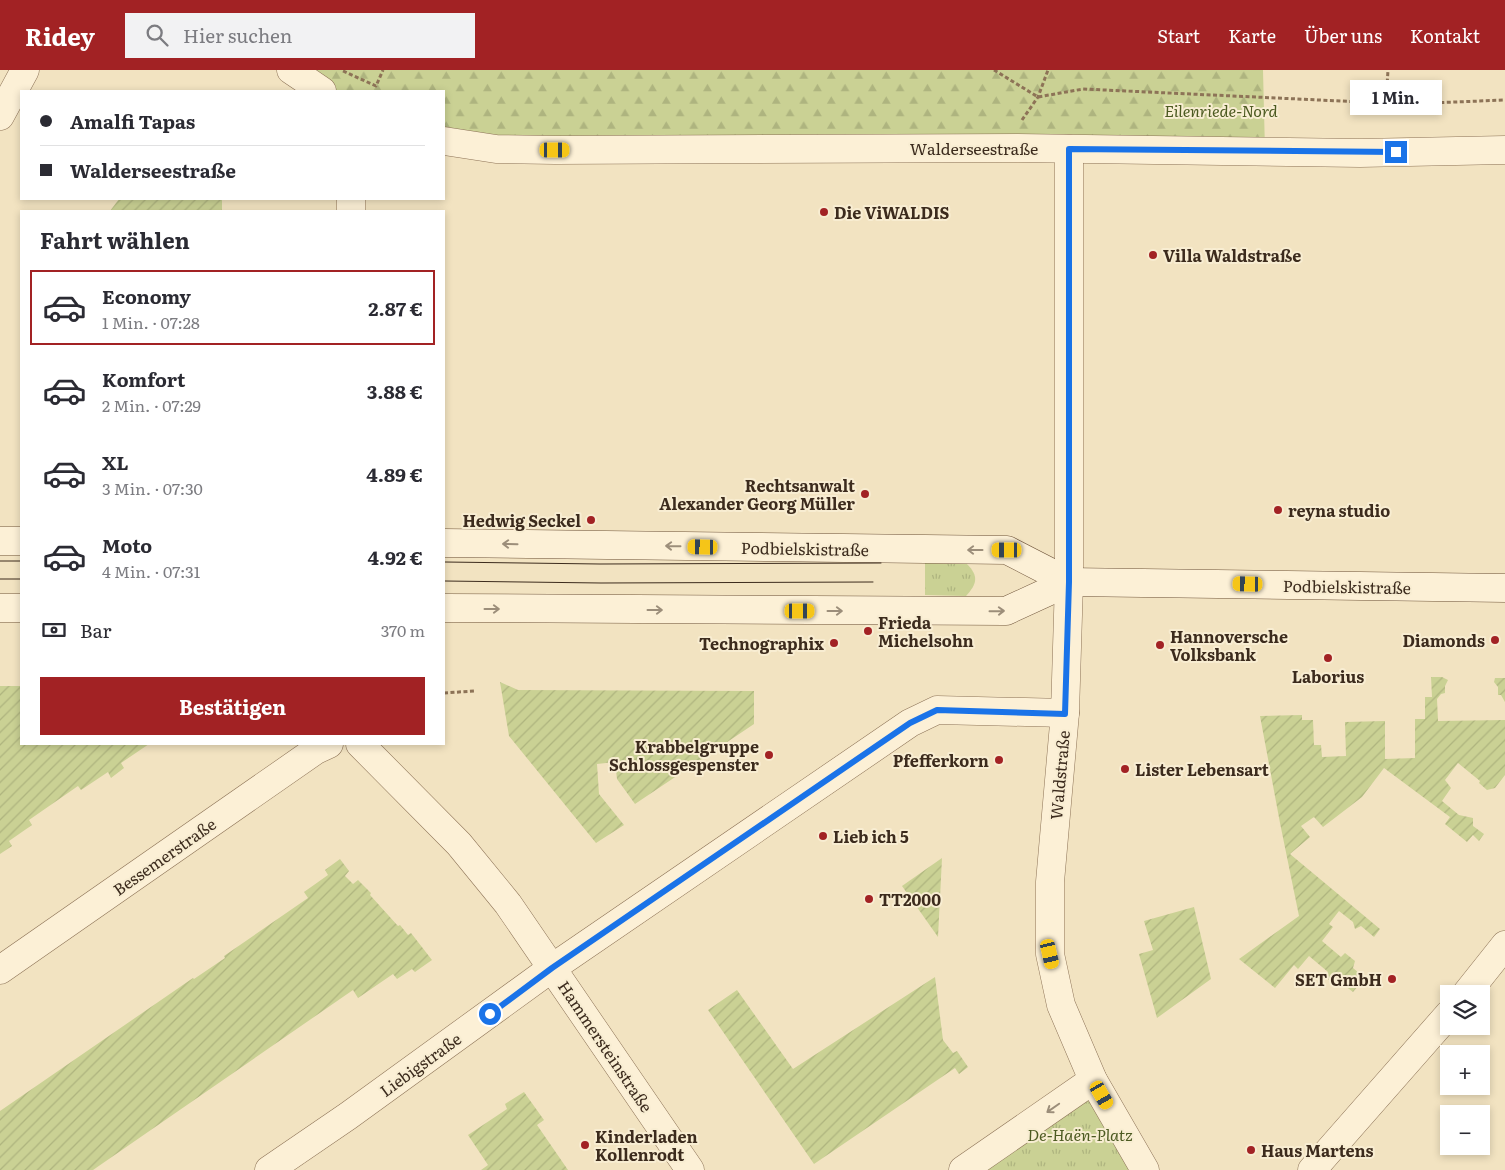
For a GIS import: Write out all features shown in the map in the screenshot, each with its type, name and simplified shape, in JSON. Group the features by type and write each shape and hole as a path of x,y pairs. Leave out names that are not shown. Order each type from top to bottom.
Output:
{"street":[{"path":"0,116 25,70"},
{"path":"291,70 321,90"},
{"name":"Walderseestraße","path":"445,141 496,149 555,150 1018,148 1360,153 1505,150"},
{"name":"Waldstraße","path":"1069,149 1069,582 1065,714 1050,882 1050,954 1061,1005 1093,1080 1145,1170"},
{"path":"0,541 20,541"},
{"name":"Podbielskistraße","path":"445,543 1007,550 1069,582"},
{"name":"Podbielskistraße","path":"445,608 1006,611 1069,582 1505,588"},
{"path":"0,608 20,608"},
{"name":"Liebigstraße","path":"269,1170 348,1116 552,968 910,723 937,710 1065,714"},
{"name":"Bessemerstraße","path":"0,970 316,750 327,745"},
{"name":"Hammersteinstraße","path":"361,745 459,844 508,904 690,1170"},
{"path":"1473,985 1505,946"},
{"path":"1312,1170 1440,1024"},
{"path":"963,1170 1093,1080"}],"path":[{"path":"340,70 376,86 383,70"},
{"path":"994,70 1038,96 1083,90 1405,104 1505,100"},
{"path":"1018,148 1018,126 1038,96 1048,70"},
{"path":"1386,102 1388,70"},
{"path":"445,693 474,691"}],"green space":[{"name":"Eilenriede-Nord","path":"291,70 1263,70 1265,151 445,141 445,90 321,90"},
{"path":"118,200 222,200 222,210 111,210"},
{"path":"925,563 967,564 975,576 974,584 966,596 925,595"},
{"path":"1431,677 1442,677 1448,680 1445,686 1445,693 1441,694 1437,699 1438,721 1505,720 1505,775 1495,788 1487,790 1479,783 1480,781 1458,763 1445,780 1451,788 1442,801 1459,815 1473,818 1473,826 1484,834 1479,841 1473,835 1467,842 1445,824 1450,817 1384,768 1362,797 1323,827 1314,817 1301,826 1310,837 1290,854 1380,929 1374,937 1361,926 1355,929 1353,922 1339,911 1329,924 1333,927 1322,941 1341,957 1345,953 1355,961 1353,968 1365,978 1353,992 1340,982 1334,985 1325,976 1328,972 1309,956 1298,969 1294,965 1275,988 1239,959 1299,916 1260,716 1302,715 1302,720 1313,720 1314,745 1321,745 1322,757 1346,756 1345,722 1385,721 1385,759 1415,758 1415,719 1425,719 1425,697 1432,697"},
{"path":"1495,678 1505,678 1505,702 1501,695 1498,695 1498,687 1494,682"},
{"path":"500,682 518,690 754,691 754,724 635,804 617,779 615,762 597,764 599,794 624,825 596,843 509,736"},
{"path":"0,686 20,686 20,745 148,745 121,763 124,768 111,778 108,772 81,790 78,786 29,820 32,825 9,841 12,846 0,854"},
{"path":"942,858 938,937 902,886"},
{"path":"340,859 349,871 345,876 353,884 358,880 398,926 400,925 408,935 411,933 432,960 415,972 412,969 397,979 393,974 358,998 353,990 93,1170 0,1170 0,1111 225,958 224,956 308,898 304,892 328,875 325,870"},
{"path":"1194,907 1211,979 1157,1018 1139,954 1153,950 1144,921"},
{"path":"935,977 943,1040 953,1053 957,1051 968,1067 959,1074 955,1068 814,1164 708,1010 737,990 793,1069"},
{"name":"De-Haën-Platz","path":"1093,1080 1145,1170 963,1170"},
{"path":"524,1092 544,1120 537,1125 568,1170 481,1170 488,1165 468,1135 507,1109 505,1104"}],"tram line":[{"path":"0,561 20,561"},
{"path":"445,562 600,564 881,563"},
{"path":"0,579 20,579"},
{"path":"445,581 601,583 873,582"}],"place":[{"name":"Die ViWALDIS","path":"824,212"},
{"name":"Villa Waldstraße","path":"1153,255"},
{"name":"Rechtsanwalt Alexander Georg Müller","path":"865,494"},
{"name":"reyna studio","path":"1278,510"},
{"name":"Hedwig Seckel","path":"591,520"},
{"name":"Frieda Michelsohn","path":"868,631"},
{"name":"Diamonds","path":"1495,640"},
{"name":"Technographix","path":"834,643"},
{"name":"Hannoversche Volksbank","path":"1160,645"},
{"name":"Laborius","path":"1328,658"},
{"name":"Krabbelgruppe Schlossgespenster","path":"769,755"},
{"name":"Pfefferkorn","path":"999,760"},
{"name":"Lister Lebensart","path":"1125,769"},
{"name":"Lieb ich 5","path":"823,836"},
{"name":"TT2000","path":"869,899"},
{"name":"SET GmbH","path":"1392,979"},
{"name":"Kinderladen Kollenrodt","path":"585,1145"},
{"name":"Haus Martens","path":"1251,1150"}],"route":[{"path":"490,1014 552,968 910,723 937,710 1065,714 1069,582 1069,149 1396,152"}]}
